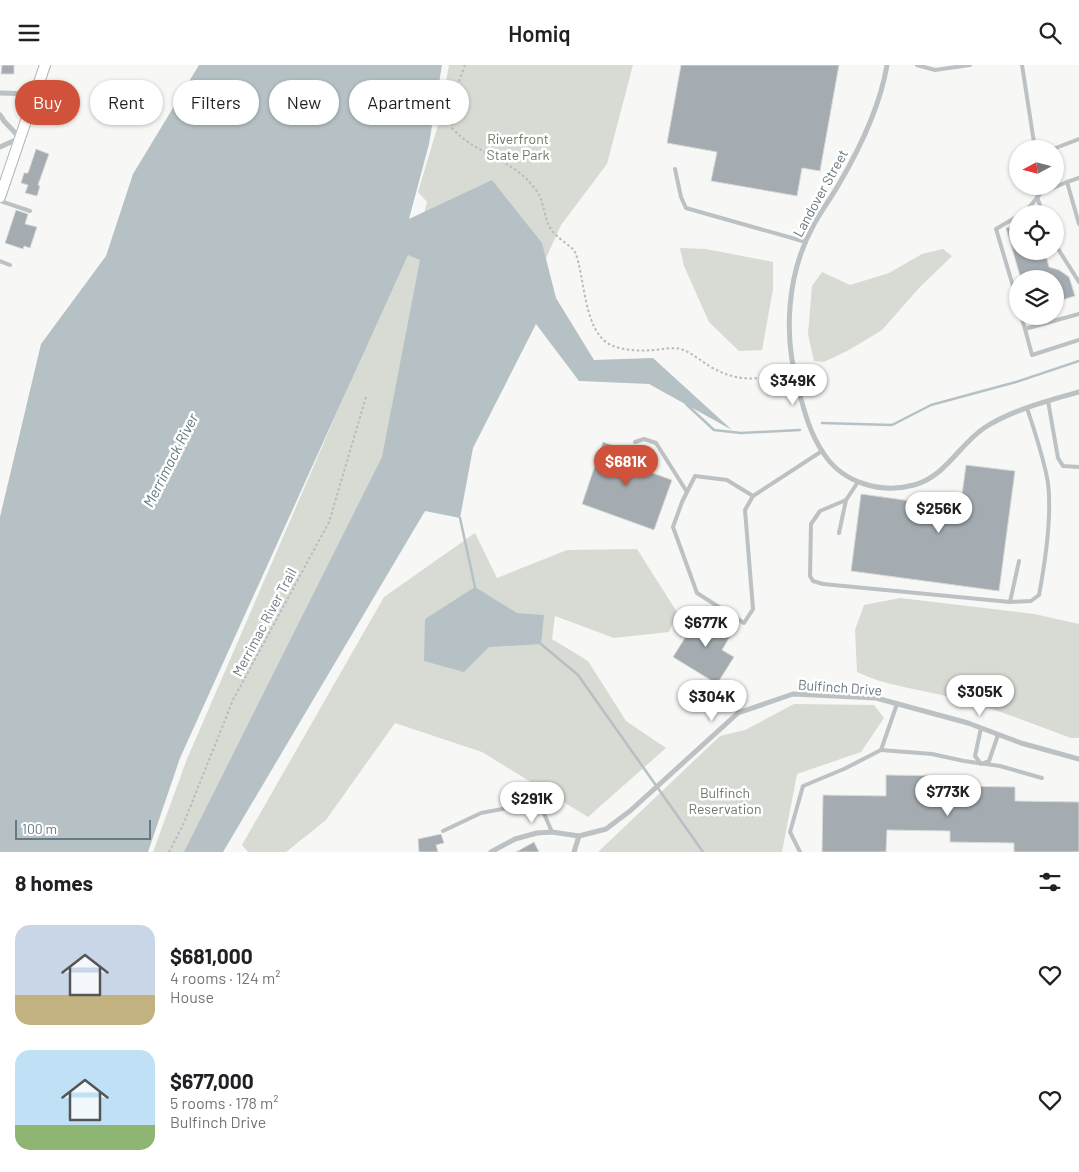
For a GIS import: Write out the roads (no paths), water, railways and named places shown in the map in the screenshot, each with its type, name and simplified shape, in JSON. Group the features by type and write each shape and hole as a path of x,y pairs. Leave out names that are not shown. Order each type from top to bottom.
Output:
{"main road":[{"path":"40,80 45,65"},
{"path":"0,197 25,125"}],"street":[{"name":"Landover Street","path":"887,65 878,99 853,159 813,226 794,276 789,318 794,373 806,418 815,441 843,473 858,482 880,488 914,485 931,478 953,459 982,429 1002,417 1079,392"},
{"path":"0,93 15,93"},
{"path":"0,115 20,138 0,147"},
{"name":"Bulfinch Drive","path":"491,852 515,839 537,833 552,832 579,836 602,831 611,826 738,713 793,694 876,698 981,728 1052,753 1079,759"},
{"path":"574,852 579,836"}],"lane":[{"path":"917,65 934,70 970,65"},
{"path":"1022,65 1034,140"},
{"path":"1064,145 1079,139"},
{"path":"675,169 681,197 686,208 806,241"},
{"path":"1030,205 1041,193 1079,178"},
{"path":"1067,182 1079,224"},
{"path":"1037,197 1040,205"},
{"path":"0,201 30,211"},
{"path":"1009,221 996,229 1009,273"},
{"path":"1064,258 1079,282"},
{"path":"0,261 10,265"},
{"path":"1025,329 1079,314"},
{"path":"1024,325 1032,355 1079,340"},
{"path":"1048,401 1058,458 1063,466 1079,467"},
{"path":"846,500 820,511 811,524 810,576 813,581 823,584 1010,601 1032,601 1039,595 1044,568 1049,506 1048,483 1028,408"},
{"path":"635,442 644,439 656,443 687,492"},
{"path":"753,496 726,480 695,476 673,527 697,593 744,623 753,609 745,510 753,496 822,451"},
{"path":"839,533 846,500 858,482"},
{"path":"1010,601 1019,561"},
{"path":"881,750 897,704"},
{"path":"981,728 976,756 981,764"},
{"path":"981,764 989,761 998,735"},
{"path":"800,852 790,832 803,787 881,750 932,754 1000,766 1042,778"},
{"path":"443,831 481,813 539,802 552,832"}],"water":[{"name":"Merrimack River","path":"199,65 442,65 440,80 349,80 349,125 432,125 429,144 409,219 492,180 542,243 556,298 594,360 653,358 732,430 649,384 579,381 536,324 473,448 460,518 425,511 223,852 184,852 382,457 420,260 408,255 180,758 148,852 0,852 0,517 41,344 106,256 133,174 173,108 173,125 259,125 259,80 190,80"},
{"path":"475,587 517,613 544,615 541,644 489,647 464,672 424,661 425,619"}],"waterway":[{"path":"822,423 892,425 931,405 1016,382 1079,361"},
{"path":"686,404 714,430 741,433 800,430"},
{"path":"460,518 475,587"},
{"path":"541,644 578,675 703,852"}],"park label":[{"name":"Riverfront State Park","path":"518,146"},
{"name":"Bulfinch Reservation","path":"725,800"}]}
